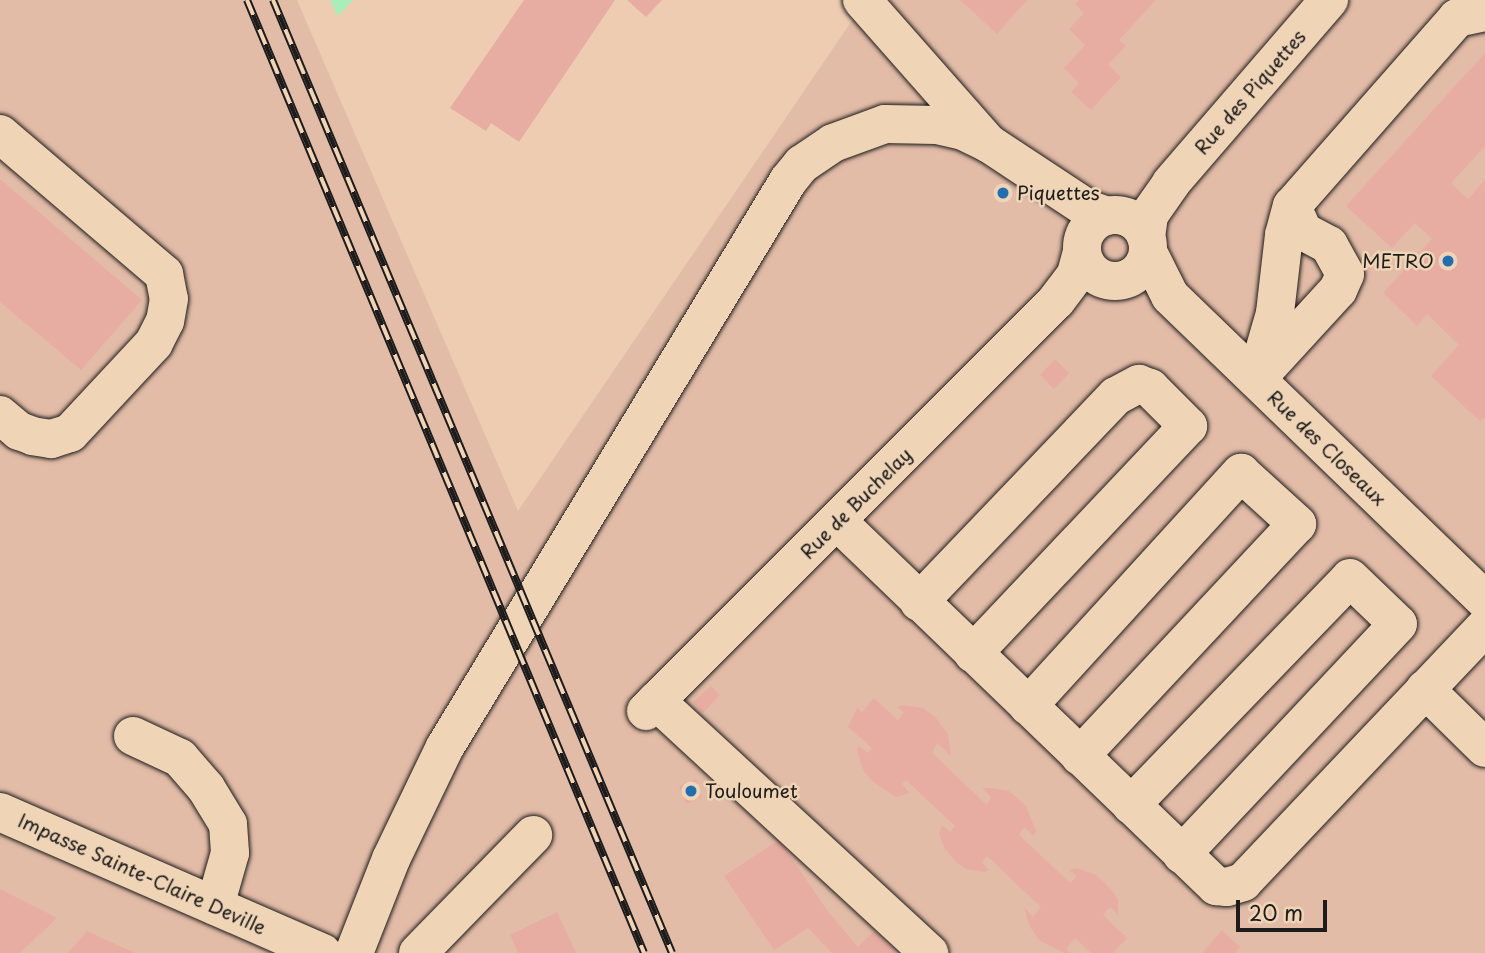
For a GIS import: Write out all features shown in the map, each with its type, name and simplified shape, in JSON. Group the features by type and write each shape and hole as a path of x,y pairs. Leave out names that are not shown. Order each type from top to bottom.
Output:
{"street":[{"path":"862,0 908,49 988,143"},
{"name":"Rue des Piquettes","path":"1147,244 1149,215 1171,183 1329,0"},
{"path":"1256,379 1275,313 1284,235 1292,206 1457,18 1485,12"},
{"path":"907,135 908,49"},
{"path":"354,953 391,859 445,747 538,589 768,218 788,181 818,151 854,134 885,124 907,135 1007,176 1045,205 1097,232 1131,219 1147,244 1137,273 1111,280 1093,273 1097,232 1088,209 988,143 963,131 907,135"},
{"path":"0,134 164,274 169,299 166,321 153,343 70,433 51,439 33,436 19,431 0,415"},
{"name":"Rue des Piquettes","path":"1097,232 1144,205 1171,183"},
{"path":"1256,379 1338,290 1345,274 1329,245 1303,231 1292,206"},
{"name":"Rue de Buchelay","path":"929,953 651,706 838,522 1064,292 1097,232"},
{"name":"Rue des Closeaux","path":"1147,244 1170,296 1485,600"},
{"name":"Rue de Buchelay","path":"1064,292 1080,282 1111,280"},
{"name":"Rue des Closeaux","path":"1111,280 1170,296"},
{"path":"919,602 1116,396 1139,384 1150,388 1188,426 973,653"},
{"path":"1028,706 1241,473 1297,524 1080,756"},
{"path":"838,522 1216,886 1227,887 1243,882 1485,626"},
{"path":"1131,805 1350,578 1398,624 1182,854"},
{"path":"1425,689 1485,748"},
{"path":"133,736 180,758 206,788 228,824 230,853 215,906"},
{"name":"Impasse Sainte-Claire Deville","path":"0,811 322,953"},
{"path":"418,953 533,835"}],"shaded area":[{"path":"0,0 297,0 518,511 866,0 1485,0 1485,953 0,953"}],"green space":[{"path":"330,0 353,0 338,16"}],"building":[{"path":"524,0 615,0 519,142 491,123 486,131 450,108"},
{"path":"627,0 662,0 646,17"},
{"path":"960,0 1027,0 997,34"},
{"path":"1079,0 1156,0 1119,40 1126,46 1108,65 1121,77 1091,110 1071,92 1079,83 1064,68 1085,45 1069,29 1084,13 1075,4"},
{"path":"1485,53 1485,146 1451,183 1468,199 1485,180 1485,417 1480,421 1431,376 1459,345 1427,314 1417,326 1383,293 1432,239 1415,223 1392,248 1346,206"},
{"path":"0,179 142,300 81,370 0,302"},
{"path":"1303,293 1310,299 1301,309 1294,303"},
{"path":"1055,359 1069,373 1054,389 1040,375"},
{"path":"711,686 720,695 703,713 693,702"},
{"path":"874,698 898,720 904,712 897,707 903,705 923,708 936,718 948,734 951,756 937,743 932,753 987,805 991,797 982,788 1009,791 1026,806 1036,831 1034,836 1024,827 1019,835 1070,883 1077,876 1069,870 1077,868 1096,875 1110,888 1118,899 1118,915 1110,907 1103,915 1127,938 1113,953 1091,953 1075,938 1066,949 1071,953 1064,953 1039,940 1030,927 1024,907 1033,917 1041,907 987,856 982,862 989,870 984,872 966,869 957,863 945,849 939,834 942,825 950,832 955,826 906,780 902,784 910,793 896,797 872,781 863,770 857,750 859,746 868,753 872,748 848,727 857,708 862,712"},
{"name":"Touloumet","path":"696,779 702,797 686,804 679,786"},
{"path":"779,840 829,913 858,947 874,931 896,953 832,953 808,928 774,950 724,876"},
{"path":"0,889 57,918 20,953 0,953"},
{"path":"557,912 576,953 518,953 510,935"},
{"path":"1222,930 1240,947 1235,953 1202,953"},
{"path":"87,931 135,953 68,953"}],"railway":[{"path":"247,0 644,953"},
{"path":"273,0 672,953"}],"place":[{"name":"Piquettes","path":"1003,193"},
{"name":"METRO","path":"1448,261"},
{"name":"Touloumet","path":"691,791"}]}
